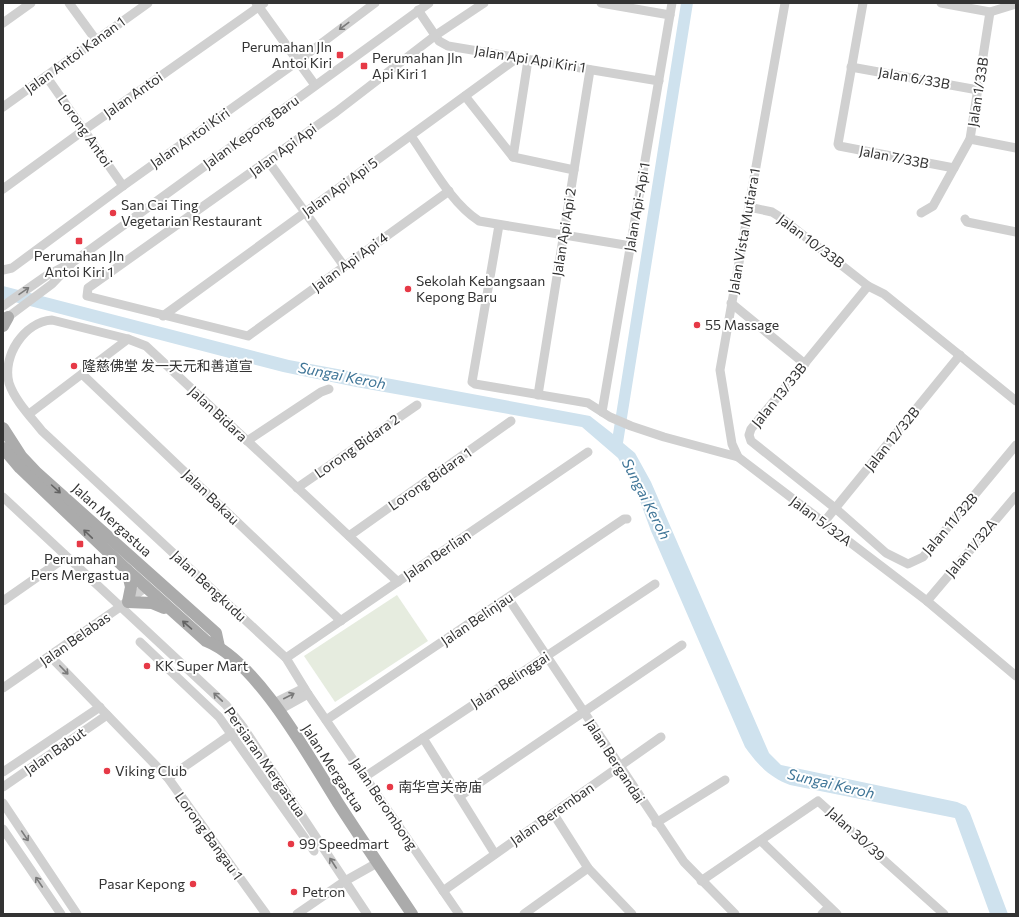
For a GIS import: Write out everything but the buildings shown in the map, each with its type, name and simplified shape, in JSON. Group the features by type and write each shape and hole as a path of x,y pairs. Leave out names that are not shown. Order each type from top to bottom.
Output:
{"main road":[{"name":"Jalan Mergastua","path":"3,428 21,456 143,569 216,634 219,646"},
{"name":"Jalan Mergastua","path":"3,448 20,468 146,588 206,641 219,646 257,683 276,707 377,863 412,914"},
{"path":"143,569 146,588 156,589 174,597"},
{"path":"127,570 131,587 124,605 152,603 174,613"}],"street":[{"path":"3,23 31,3"},
{"path":"69,3 96,40"},
{"name":"Jalan Antoi Kanan 1","path":"3,107 148,3"},
{"name":"Jalan Antoi Kiri","path":"3,270 12,268 123,186 298,61 375,3"},
{"name":"Jalan Kepong Baru","path":"6,317 46,276 73,262 429,3"},
{"name":"Jalan Api Api","path":"163,316 87,296 88,288 336,112 436,35 484,3"},
{"path":"602,3 670,15"},
{"name":"Jalan Api-Api 1","path":"606,414 631,246 672,3"},
{"name":"Jalan Vista Mutiara 1","path":"738,457 732,444 720,370 730,303 749,207 785,3"},
{"path":"851,66 863,3"},
{"path":"941,3 990,12 1016,4"},
{"path":"260,4 315,86"},
{"name":"Jalan Antoi","path":"3,189 260,4"},
{"name":"Jalan Api Api Kiri 1","path":"418,10 439,41 448,46 659,81"},
{"name":"Jalan 1/33B","path":"921,213 932,208 970,139 990,12"},
{"name":"Jalan Api Api 5","path":"163,316 517,58"},
{"path":"513,157 528,60"},
{"name":"Jalan 6/33B","path":"851,66 978,90"},
{"name":"Jalan 7/33B","path":"851,66 837,141 839,146 954,168"},
{"name":"Jalan Api Api 2","path":"538,395 590,70"},
{"name":"Lorong Antoi","path":"46,76 123,186"},
{"path":"465,96 513,157 574,170"},
{"path":"411,136 449,191 474,218 479,221 631,246"},
{"path":"970,139 1016,148"},
{"path":"268,161 344,266"},
{"name":"Jalan Api Api 4","path":"163,316 244,336 250,335 449,191"},
{"name":"Jalan 10/33B","path":"749,207 772,212 780,217 868,286 884,294 1016,401"},
{"path":"965,219 967,222 1016,232"},
{"name":"Jalan 5/32A","path":"499,225 471,378 472,382 475,384 588,403 606,414 631,426 664,437 738,457 927,601 1016,676"},
{"name":"Jalan Kepong Baru","path":"6,317 52,284 73,262"},
{"name":"Jalan 13/33B","path":"836,508 751,441 749,435 751,429 868,286"},
{"path":"730,303 805,364"},
{"name":"Jalan Bidara","path":"29,414 19,402 10,385 8,376 12,354 20,337 27,330 43,321 52,320 128,339 146,346 398,582"},
{"path":"29,414 128,339"},
{"name":"Jalan 12/32B","path":"824,522 960,356"},
{"name":"Jalan Bakau","path":"82,374 341,621"},
{"path":"247,441 321,392 329,389"},
{"name":"Lorong Bidara 2","path":"297,488 417,405"},
{"name":"Jalan Bengkudu","path":"29,414 42,431 113,499 211,587 286,658"},
{"name":"Lorong Bidara 1","path":"349,536 511,421"},
{"name":"Jalan 11/32B","path":"836,508 886,553 908,564 923,557 1016,445"},
{"name":"Jalan Berlian","path":"286,658 588,452"},
{"name":"Jalan 1/32A","path":"927,601 1016,496"},
{"name":"Persiaran Mergastua","path":"3,497 66,557 124,605 226,705 243,727 367,914"},
{"name":"Jalan Belinjau","path":"326,720 624,519 627,519"},
{"path":"3,590 6,599 66,557"},
{"name":"Jalan Belinggai","path":"366,776 655,584"},
{"name":"Jalan Belabas","path":"3,688 124,605 146,588"},
{"name":"Jalan Bergandai","path":"508,598 656,823 684,862 735,914"},
{"name":"Persiaran Mergastua","path":"140,642 208,705 232,734 314,851"},
{"path":"460,796 682,644"},
{"name":"Lorong Bangau 1","path":"50,656 168,778 266,914"},
{"name":"Jalan Berombong","path":"286,658 306,691 366,776 459,914"},
{"path":"276,707 306,691"},
{"name":"Jalan Babut","path":"3,772 100,707"},
{"name":"Jalan Babut","path":"3,787 107,715"},
{"path":"168,778 243,727"},
{"name":"Jalan Beremban","path":"443,891 661,737"},
{"path":"423,738 495,854"},
{"path":"656,823 725,780"},
{"name":"Jalan 30/39","path":"701,881 818,801 944,914"},
{"path":"3,803 77,914"},
{"path":"553,813 588,868 632,914"},
{"path":"3,829 61,914"},
{"path":"761,841 837,914"},
{"path":"297,914 345,881 377,863"},
{"path":"531,912 588,868"},
{"path":"822,914 829,907"}],"shaded area":[{"path":"397,595 428,641 335,702 304,656"}],"water":[{"name":"Sungai Keroh","path":"681,3 693,3 623,443 635,453 651,482 769,753 781,765 957,802 966,806 1008,914 990,914 955,818 790,785 764,770 745,747 651,531 636,490 618,458 582,427 356,387 283,372 3,299 3,286 289,360 590,416 613,434"}],"place":[{"name":"Perumahan Jln Antoi Kiri","path":"340,55"},
{"name":"Perumahan Jln Api Kiri 1","path":"364,66"},
{"name":"San Cai Ting Vegetarian Restaurant","path":"113,213"},
{"name":"Perumahan Jln Antoi Kiri 1","path":"79,241"},
{"name":"Sekolah Kebangsaan Kepong Baru","path":"408,289"},
{"name":"55 Massage","path":"697,325"},
{"name":"隆慈佛堂 发一天元和善道宣","path":"74,366"},
{"name":"Perumahan Pers Mergastua","path":"80,544"},
{"name":"KK Super Mart","path":"147,666"},
{"name":"Viking Club","path":"107,771"},
{"name":"南华宫关帝庙","path":"390,787"},
{"name":"99 Speedmart","path":"291,844"},
{"name":"Pasar Kepong","path":"193,884"},
{"name":"Petron","path":"294,892"}]}
